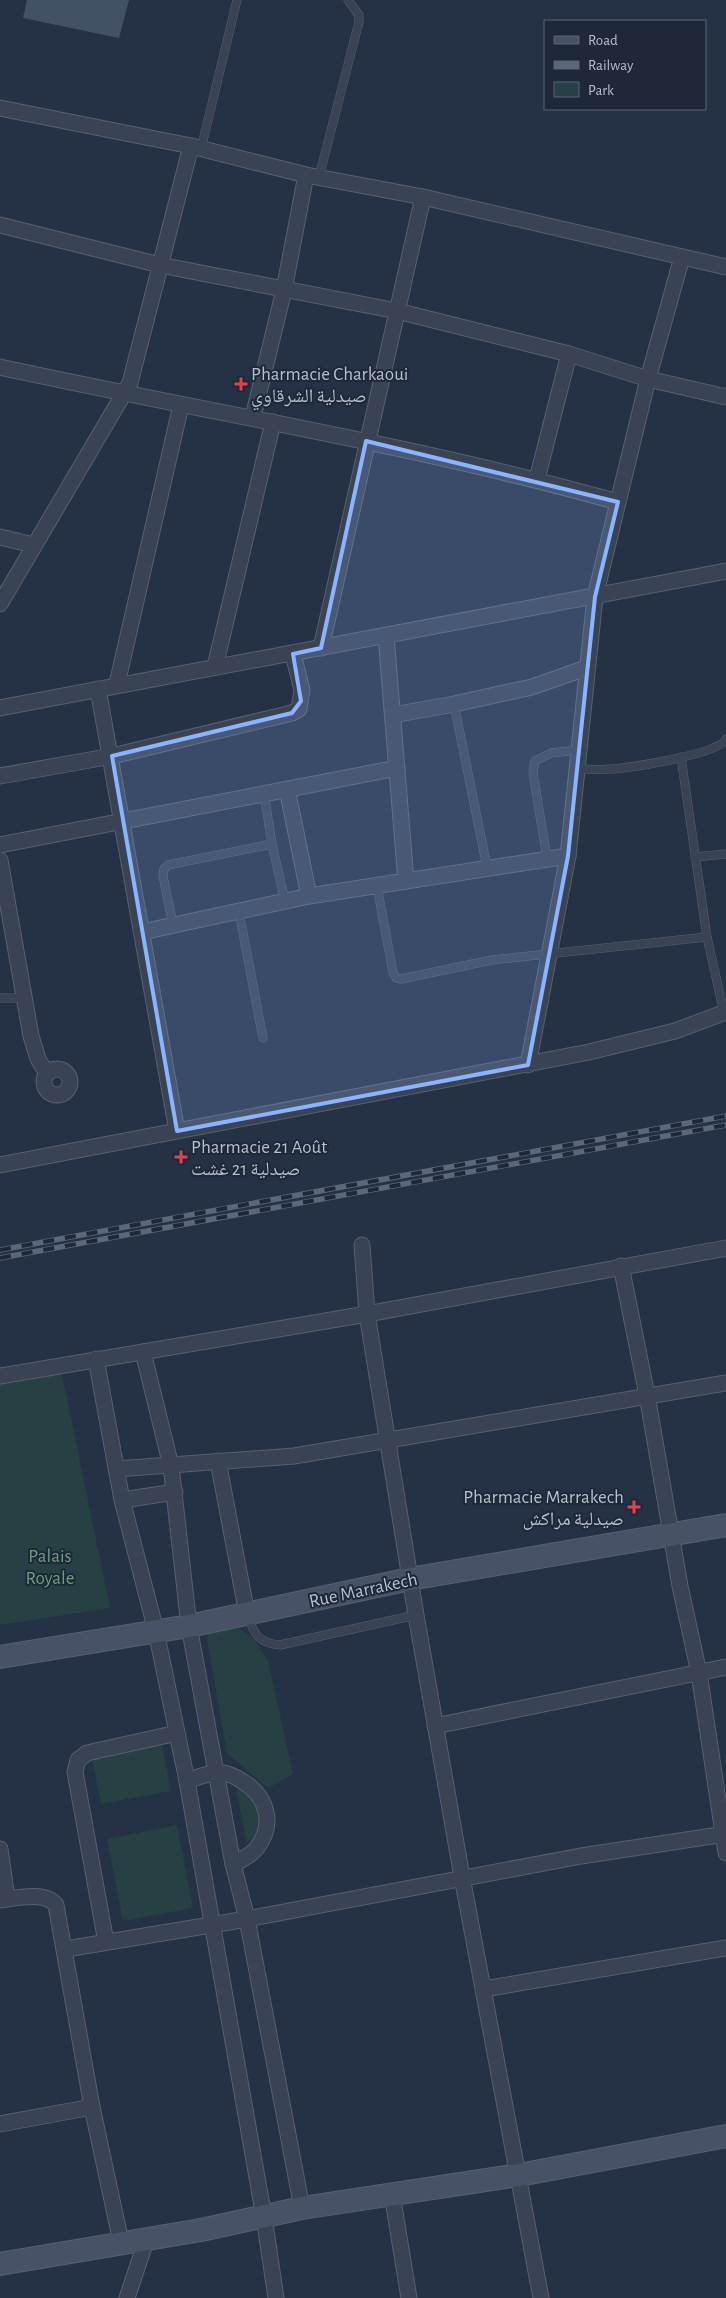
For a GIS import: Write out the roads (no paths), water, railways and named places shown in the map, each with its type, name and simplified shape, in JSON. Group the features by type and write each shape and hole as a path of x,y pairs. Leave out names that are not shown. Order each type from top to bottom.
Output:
{"street":[{"path":"0,108 196,148 313,176 422,197 726,267"},
{"path":"0,604 130,383 160,265 196,148"},
{"path":"253,417 313,176"},
{"path":"321,648 422,197"},
{"path":"0,225 160,265 397,311 568,354 648,379 726,397"},
{"path":"528,1065 568,856 586,668 595,597 648,379 682,257"},
{"path":"537,479 568,354"},
{"path":"0,367 122,394 253,417 366,441 537,479 618,502"},
{"path":"117,684 181,405"},
{"path":"215,667 273,422"},
{"path":"0,537 33,545"},
{"path":"0,708 117,684 293,654 726,571"},
{"path":"386,636 406,882"},
{"path":"0,776 112,756 292,713 299,709 302,690 293,654"},
{"path":"393,715 532,687 586,668"},
{"path":"98,689 112,756 177,1131"},
{"path":"0,845 397,768"},
{"path":"287,789 309,896"},
{"path":"142,932 309,896 568,856"},
{"path":"0,860 24,998 38,1059 46,1074"},
{"path":"0,1165 528,1065 675,1031 725,1013"},
{"path":"362,1245 367,1314 389,1439 416,1615 462,1877 541,2298"},
{"path":"0,1376 367,1314 726,1248"},
{"path":"621,1266 673,1535 680,1586 699,1672 726,1853"},
{"path":"143,1352 171,1466 189,1626 302,2208"},
{"path":"96,1359 122,1500 156,1631 187,1780 210,1924 264,2217 276,2298"},
{"path":"116,1469 294,1456 726,1383"},
{"path":"218,1461 247,1614"},
{"path":"122,1500 175,1492"},
{"name":"Rue Marrakech","path":"0,1657 189,1626 410,1578 726,1525"},
{"path":"435,1726 726,1667"},
{"path":"106,1942 75,1772 78,1760 87,1753 177,1732"},
{"path":"187,1780 217,1772 233,1776 256,1790 263,1801 266,1814 266,1826 263,1837 255,1850 234,1864"},
{"path":"66,1949 247,1919 581,1856 724,1834"},
{"path":"0,1850 4,1900 43,1897 52,1899 56,1905 66,1949 92,2107 121,2242"},
{"path":"484,1989 726,1948"},
{"path":"0,2124 92,2107"},
{"path":"0,2264 121,2242 201,2230 302,2208 519,2175 726,2136"},
{"path":"392,2194 409,2298"},
{"path":"127,2298 147,2238"}],"lane":[{"path":"196,148 237,0"},
{"path":"313,176 359,22 359,15 348,0"},
{"path":"454,704 487,867"},
{"path":"576,769 611,769 681,757 717,748 726,739"},
{"path":"547,858 533,774 535,762 551,753 578,750"},
{"path":"681,757 707,937 725,1013"},
{"path":"264,793 272,844 285,901"},
{"path":"173,925 163,876 164,870 168,865 272,844"},
{"path":"696,858 726,854"},
{"path":"377,886 393,973 396,978 401,979 492,960 550,952 707,937"},
{"path":"239,912 263,1038"},
{"path":"0,998 24,998"},
{"path":"247,1614 253,1632 260,1640 280,1646 416,1615"}],"railway":[{"path":"0,1250 726,1116"},
{"path":"0,1258 726,1125"}],"place":[{"name":"Pharmacie Charkaoui صيدلية الشرقاوي","path":"241,384"},
{"name":"Pharmacie 21 Août صيدلية 21 غشت","path":"181,1157"},
{"name":"Pharmacie Marrakech صيدلية مراكش","path":"634,1507"}],"park label":[{"name":"Palais Royale","path":"50,1566"}]}
